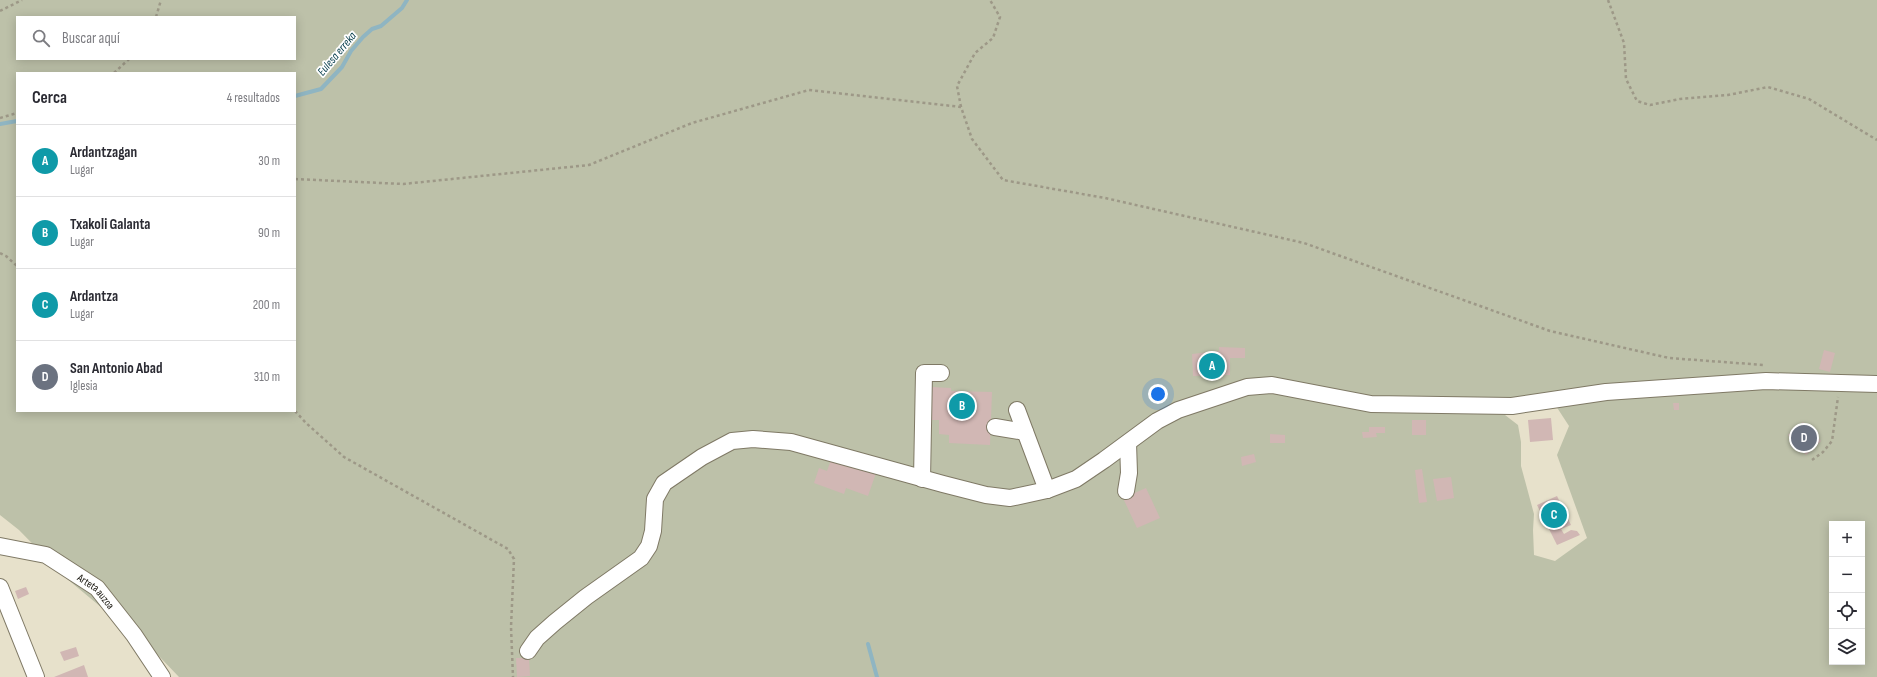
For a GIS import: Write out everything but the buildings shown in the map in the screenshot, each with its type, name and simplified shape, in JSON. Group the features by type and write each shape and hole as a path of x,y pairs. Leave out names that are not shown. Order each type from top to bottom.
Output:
{"lane":[{"path":"922,479 924,373 941,373"},
{"path":"528,651 537,638 581,601 641,558 649,546 653,531 655,499 664,483 702,457 732,441 753,439 791,442 922,479 986,495 1010,498 1047,490 1076,479 1157,421 1178,410 1247,387 1272,385 1371,404 1512,406 1606,392 1766,381 1877,384"},
{"path":"1017,410 1047,490"},
{"path":"995,427 1025,432"},
{"path":"1126,492 1129,473 1128,443"},
{"name":"Arteta auzoa","path":"0,546 46,555 97,588 134,635 162,677"},
{"path":"0,587 4,612 36,677"}],"path":[{"path":"0,11 22,0"},
{"path":"156,16 161,0"},
{"path":"990,0 1000,17 993,38 975,53 957,86 961,107 972,139 1003,180 1105,198 1304,243 1550,331 1669,358 1766,366"},
{"path":"1608,0 1624,43 1626,79 1637,101 1650,105 1680,99 1728,94 1768,87 1809,99 1877,140"},
{"path":"115,72 128,60"},
{"path":"296,178 403,184 589,165 692,123 809,90 961,107"},
{"path":"0,118 16,113"},
{"path":"0,253 6,256 16,265"},
{"path":"1812,460 1823,452 1832,441 1838,406 1838,384"},
{"path":"296,412 344,458 508,549 514,558 511,628 513,677"}],"green space":[{"path":"0,0 1877,0 1877,677 179,677 155,652 66,578 19,530 0,515","holes":["1556,406 1569,426 1557,455 1587,538 1555,561 1534,555 1534,514 1521,466 1521,442 1518,425 1505,415"]}],"waterway":[{"name":"Eulesa erreka","path":"296,96 321,89 342,67 351,51 363,37 372,29 381,26 402,8 407,0"},
{"name":"Eulesa erreka","path":"0,124 16,121"},
{"path":"868,644 877,677"}],"place":[{"name":"Ardantzagan","path":"1212,366"},
{"name":"Txakoli Galanta","path":"962,406"},
{"name":"San Antonio Abad","path":"1804,438"},
{"name":"Ardantza","path":"1554,515"}]}
